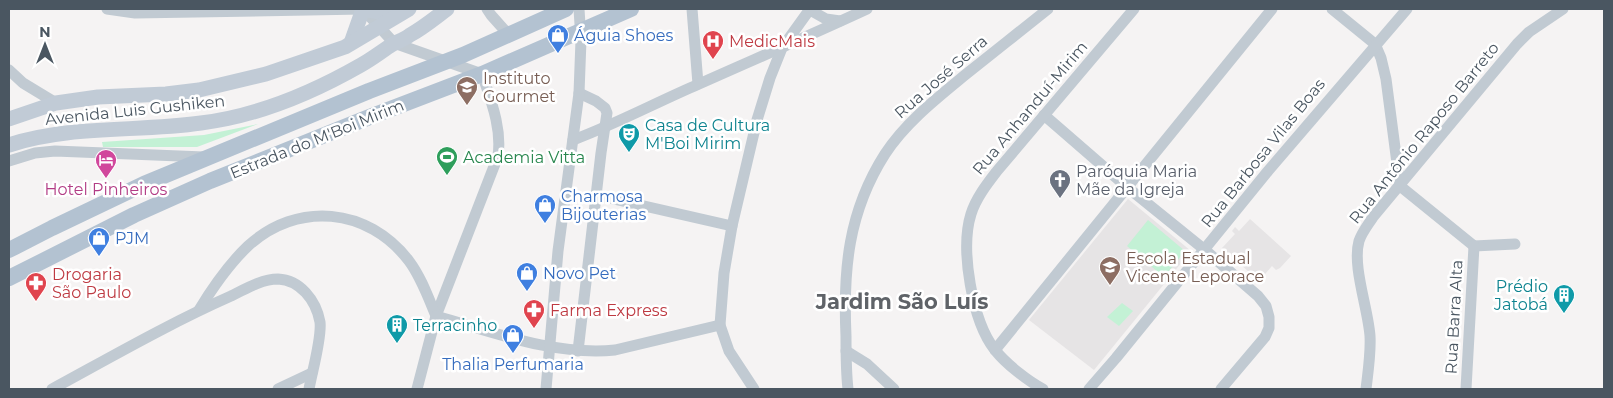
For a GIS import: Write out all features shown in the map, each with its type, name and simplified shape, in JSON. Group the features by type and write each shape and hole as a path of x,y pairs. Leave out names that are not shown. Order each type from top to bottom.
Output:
{"main road":[{"path":"348,45 363,9 390,14 406,11"},
{"name":"Avenida Luis Gushiken","path":"9,144 40,136 69,132 205,123 234,117 293,99 325,85 364,64 394,43 411,35 447,9"},
{"name":"Estrada do M'Boi Mirim","path":"9,250 108,201 210,157 444,62 566,9"},
{"name":"Estrada do M'Boi Mirim","path":"9,278 134,215 210,181 482,74 631,9"},
{"name":"Avenida Luis Gushiken","path":"9,119 56,103 98,97 166,94 198,90 266,74 348,45 406,11"}],"street":[{"path":"107,9 136,12 363,9 394,43 482,74 498,126 500,145 498,156 436,316 416,389"},
{"path":"487,9 508,34"},
{"path":"546,389 558,251 579,93 580,9"},
{"path":"692,9 698,84"},
{"path":"754,389 729,351 720,325 724,273 732,226 757,120 782,48 810,9 826,19 842,21"},
{"path":"573,140 604,128 867,9"},
{"name":"Rua José Serra","path":"848,389 844,297 848,253 853,227 873,175 885,154 913,121 1048,9"},
{"name":"Rua Anhanduí-Mirim","path":"1043,389 1017,370 995,350 980,324 973,297 968,258 969,223 982,192 997,171 1134,9"},
{"path":"995,350 1272,9"},
{"path":"1332,9 1375,44 1381,58 1386,79 1400,186 1474,246 1515,244"},
{"name":"Rua Barbosa Vilas Boas","path":"1089,389 1268,171 1406,9"},
{"name":"Rua Antônio Raposo Barreto","path":"1366,389 1370,338 1357,253 1358,242 1362,234 1373,217 1517,44 1529,32 1563,9"},
{"path":"9,70 23,83 56,103"},
{"path":"578,351 604,128 607,119 605,108 596,101 579,93"},
{"path":"1044,115 1127,187 1205,250 1258,296 1266,306 1269,328 1265,338 1221,389"},
{"path":"9,161 35,153 55,151 210,157"},
{"path":"596,195 732,226"},
{"path":"199,310 230,264 249,245 271,230 302,217 339,216 359,222 394,245 409,261 436,316"},
{"name":"Rua Barra Alta","path":"1466,389 1474,246"},
{"path":"52,389 199,310 259,283 275,279 287,280 297,284 309,296 316,307 320,323 309,389"},
{"path":"436,316 551,347 598,352 615,350 720,325"},
{"path":"846,351 867,364 894,389"},
{"path":"278,389 312,374"}],"shaded area":[{"name":"Escola Estadual Vicente Leporace","path":"1128,199 1191,251 1094,370 1029,320"},
{"path":"1250,219 1291,256 1280,268 1276,270 1272,266 1259,281 1222,248 1235,234 1232,231 1235,227 1239,231"}],"green space":[{"path":"258,124 197,147 103,147 102,142 204,135"},
{"path":"1148,220 1185,251 1164,277 1127,246"},
{"path":"1122,303 1133,311 1119,326 1107,317"}],"place":[{"name":"Águia Shoes","path":"558,54"},
{"name":"MedicMais","path":"713,60"},
{"name":"Instituto Gourmet","path":"467,106"},
{"name":"Casa de Cultura M'Boi Mirim","path":"629,153"},
{"name":"Academia Vitta","path":"447,176"},
{"name":"Hotel Pinheiros","path":"106,179"},
{"name":"Paróquia Maria Mãe da Igreja","path":"1060,199"},
{"name":"Charmosa Bijouterias","path":"545,224"},
{"name":"PJM","path":"99,257"},
{"name":"Escola Estadual Vicente Leporace","path":"1110,286"},
{"name":"Novo Pet","path":"527,292"},
{"name":"Drogaria São Paulo","path":"36,302"},
{"name":"Prédio Jatobá","path":"1564,314"},
{"name":"Farma Express","path":"534,329"},
{"name":"Terracinho","path":"397,344"},
{"name":"Thalia Perfumaria","path":"513,354"}],"district":[{"name":"Jardim São Luís","path":"902,301"}]}
